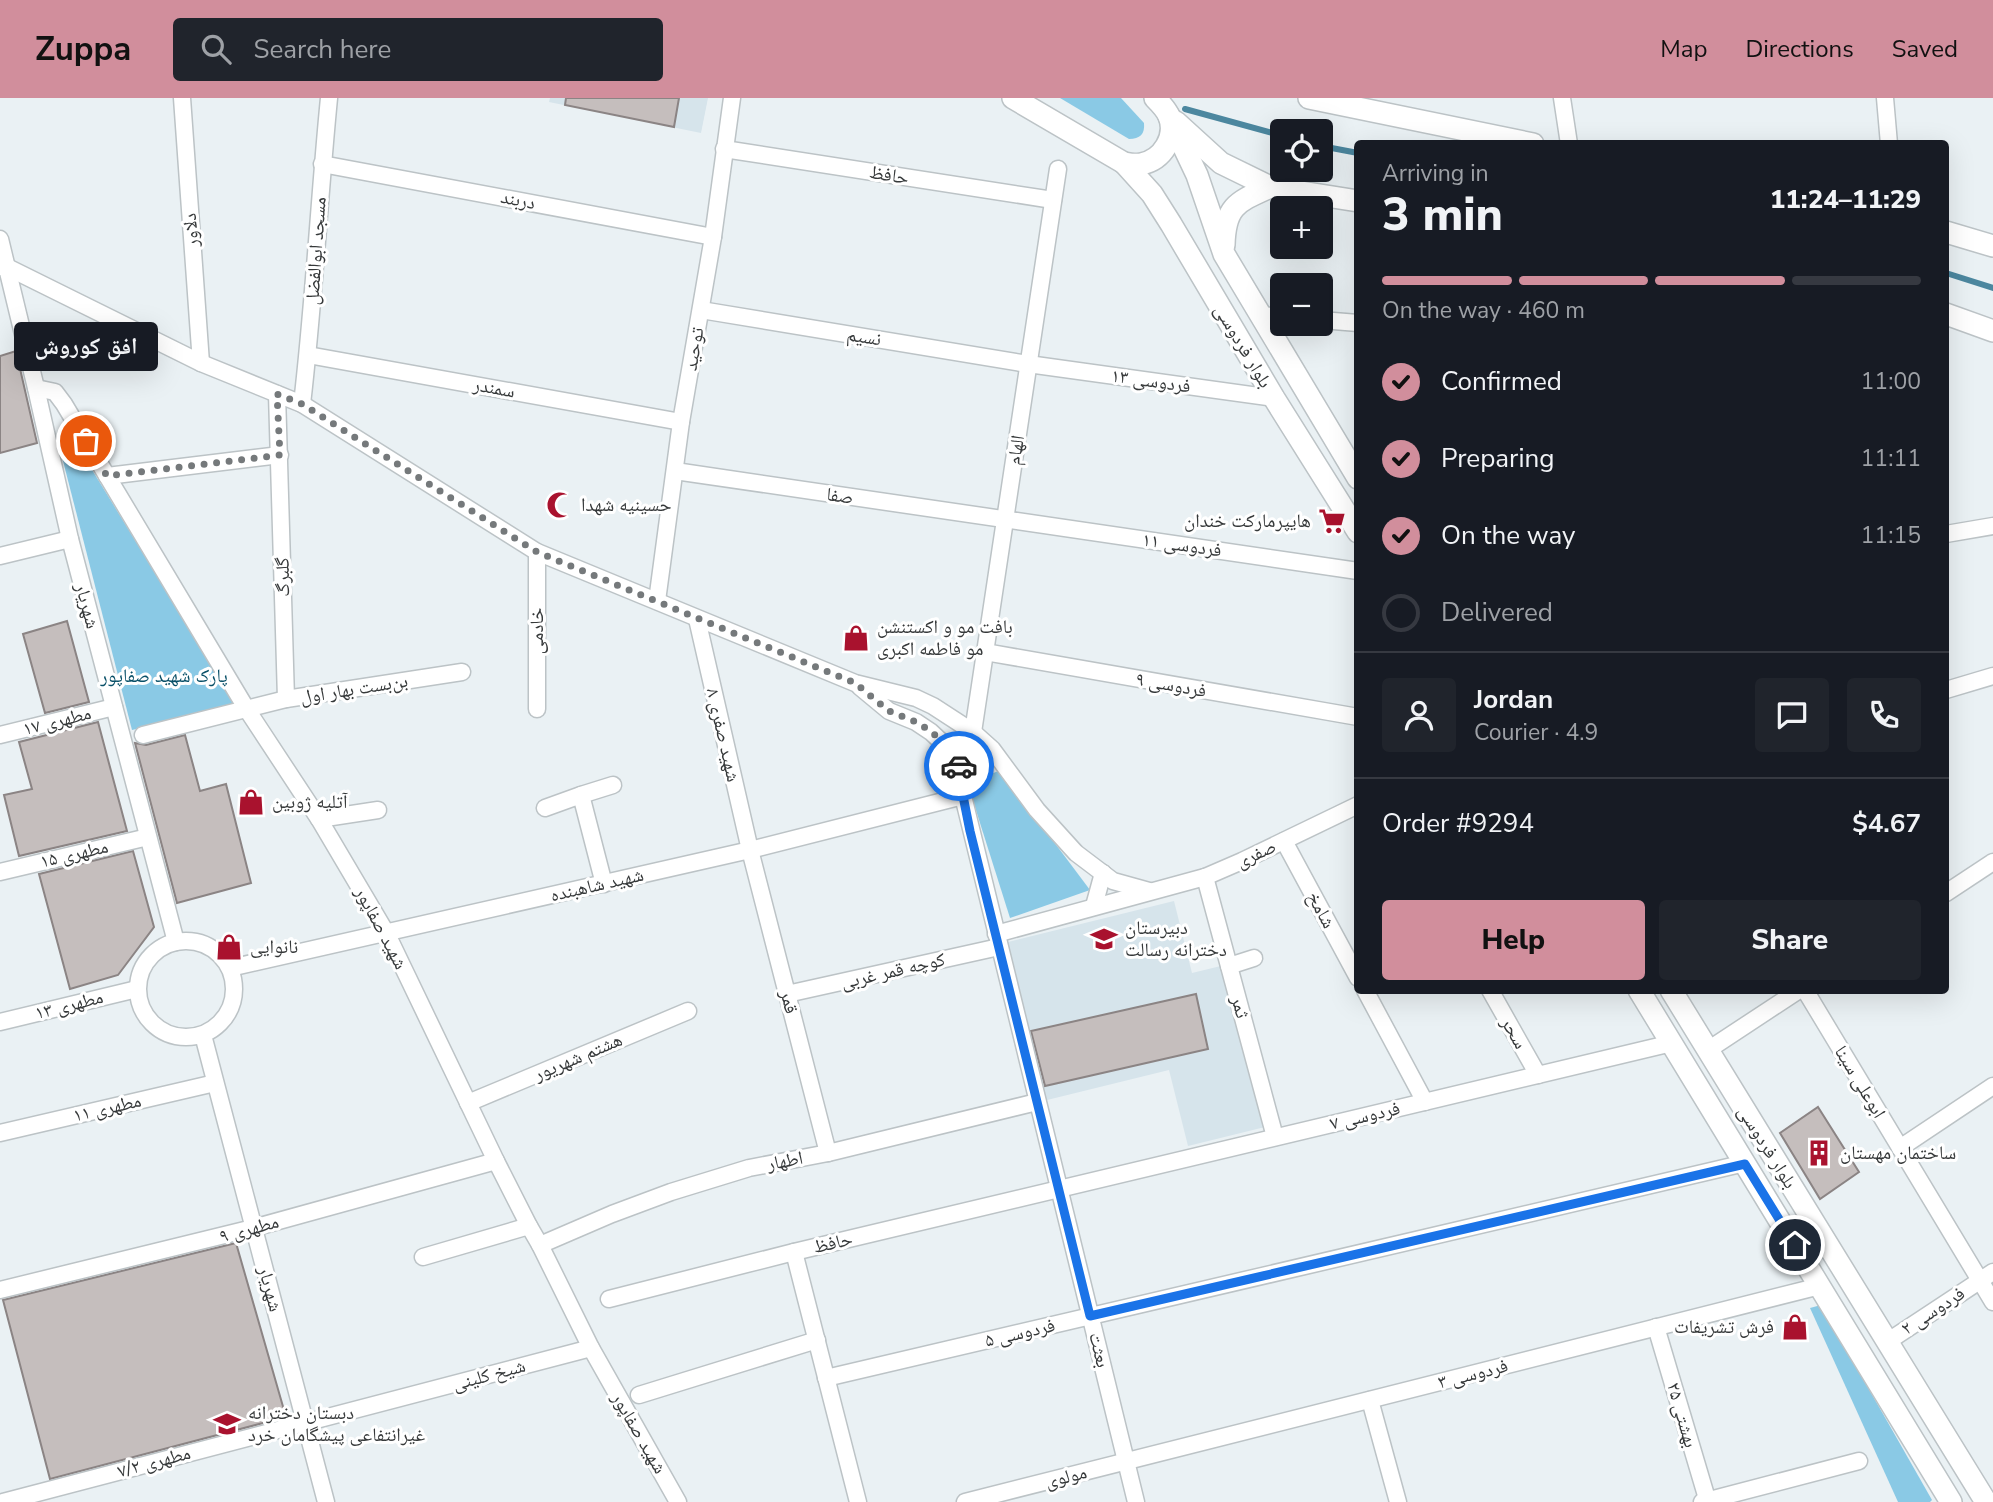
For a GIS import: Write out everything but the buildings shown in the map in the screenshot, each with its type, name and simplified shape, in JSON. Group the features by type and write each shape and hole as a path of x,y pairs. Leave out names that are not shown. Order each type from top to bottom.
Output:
{"main road":[{"name":"بلوار فردوسی","path":"1013,98 1124,163 1152,194 1354,526"},
{"path":"1155,98 1169,116 1221,163 1270,187 1354,200"},
{"path":"1309,98 1514,140"},
{"name":"بلوار فردوسی","path":"1169,116 1197,175 1224,254 1354,471"},
{"path":"1124,163 1140,165 1155,159 1166,147 1171,132 1169,116"},
{"path":"1224,254 1224,229 1229,212 1244,200 1270,187"},
{"path":"1949,233 1993,246"},
{"path":"1949,315 1993,331"},
{"name":"بلوار فردوسی","path":"1641,994 1951,1502"},
{"name":"بلوار فردوسی","path":"1673,994 1986,1502"},
{"path":"1938,1479 1939,1502"},
{"path":"1974,1483 1993,1494"}],"street":[{"name":"دلاور","path":"182,98 201,363"},
{"name":"مسجد ابوالفضل","path":"302,404 329,98"},
{"name":"توحید","path":"657,601 681,422 713,237 732,98"},
{"path":"1562,98 1568,140"},
{"path":"1885,98 1889,140"},
{"name":"حافظ","path":"724,149 1053,200"},
{"name":"دربند","path":"322,164 713,237"},
{"name":"الهام","path":"963,772 973,732 1058,169"},
{"name":"شهریار","path":"0,240 3,267 36,388 70,539 176,942"},
{"path":"3,267 201,363 302,404 537,552 855,683 916,698 933,706 973,732 992,749 1037,810 1076,853 1113,881 1149,891"},
{"name":"نسیم","path":"701,310 1028,364"},
{"path":"1261,315 1270,316"},
{"path":"1333,321 1354,323"},
{"name":"سمندر","path":"308,355 681,422"},
{"name":"فردوسی ۱۳","path":"1028,364 1274,398"},
{"name":"شهید صفاپور","path":"36,388 55,392 246,708 319,819 387,934 496,1161 591,1348 678,1502"},
{"name":"گلبرگ","path":"277,394 286,699"},
{"path":"107,476 280,455"},
{"name":"صفا","path":"675,471 1005,520"},
{"name":"فردوسی ۱۱","path":"1005,520 1354,570"},
{"path":"1949,533 1993,526"},
{"path":"0,556 70,539"},
{"name":"خادمی","path":"537,552 537,709"},
{"name":"شهید صفری ۸","path":"697,619 750,850"},
{"name":"فردوسی ۹","path":"985,652 1354,716"},
{"name":"بن‌بست بهار اول","path":"143,735 286,699 463,672"},
{"path":"1949,689 1993,676"},
{"path":"855,683 889,711 932,732 947,747 963,772"},
{"name":"مطهری ۱۷","path":"0,735 114,708"},
{"name":"بعثت","path":"963,772 963,796 970,831 1136,1502"},
{"path":"545,808 613,785"},
{"path":"581,795 604,884"},
{"name":"شهید شاهبنده","path":"230,968 750,850 963,796"},
{"name":"صفری","path":"1094,906 1205,877 1354,806"},
{"path":"319,819 378,810"},
{"name":"مطهری ۱۵","path":"0,872 148,837"},
{"name":"شامخ","path":"1284,841 1354,971"},
{"name":"قمر","path":"750,850 828,1153"},
{"path":"1949,891 1993,862"},
{"path":"1094,906 1103,873"},
{"name":"ثمر","path":"1205,877 1275,1137"},
{"name":"کوچه قمر غربی","path":"787,994 997,941 1094,906"},
{"path":"194,941 211,948 230,968 234,985 233,1003 225,1019 203,1035 186,1038 169,1035 155,1026 144,1013 137,989 142,970 148,959 158,950 176,942 194,941"},
{"path":"1229,966 1254,958"},
{"name":"مطهری ۱۳","path":"0,1022 137,989"},
{"path":"1367,994 1425,1102"},
{"name":"سحر","path":"1492,994 1538,1075"},
{"path":"1708,1050 1793,994"},
{"name":"ابوعلی سینا","path":"1807,994 1900,1148 1986,1276 1993,1303"},
{"name":"هشتم شهریور","path":"468,1103 688,1010"},
{"name":"شهریار","path":"203,1035 326,1502"},
{"name":"فردوسی ۷","path":"1059,1189 1672,1043"},
{"name":"مطهری ۱۱","path":"0,1133 215,1083"},
{"path":"1900,1148 1993,1086"},
{"name":"اطهار","path":"540,1245 671,1192 749,1168 828,1153 1037,1101"},
{"name":"مطهری ۹","path":"0,1290 253,1228 496,1161"},
{"name":"فردوسی ۵","path":"826,1378 1745,1164"},
{"name":"حافظ","path":"609,1299 1059,1189"},
{"path":"423,1257 529,1226"},
{"path":"794,1252 858,1502"},
{"name":"فردوسی ۲","path":"1886,1342 1986,1276"},
{"name":"فردوسی ۳","path":"1126,1461 1820,1286"},
{"name":"بهشتی ۲۵","path":"1656,1327 1706,1502"},
{"path":"639,1395 817,1340"},
{"name":"شیخ کلینی","path":"305,1422 591,1348"},
{"path":"1370,1400 1398,1502"},
{"name":"مطهری ۷/۲","path":"4,1502 305,1422"},
{"name":"مولوی","path":"965,1502 1126,1461"},
{"path":"1706,1502 1859,1461"}],"shaded area":[{"path":"550,98 708,98 701,133 549,102"},
{"path":"1174,901 1192,973 1225,965 1265,1127 1188,1146 1169,1070 1043,1101 1004,943"}],"green space":[{"path":"1060,98 1121,98 1144,123 1143,133 1139,137 1129,139"},
{"name":"پارک شهید صفاپور","path":"72,453 83,455 236,705 132,730 62,457"},
{"path":"1000,770 1090,890 1010,918 968,785"},
{"path":"1821,1305 1932,1500 1930,1502 1898,1502 1810,1308"}],"waterway":[{"path":"1185,109 1270,132"},
{"path":"1333,148 1354,152"},
{"path":"1949,274 1993,288"}],"way so far":[{"path":"86,441 107,476 280,455 277,394 302,404 537,552 855,683 889,711 932,732 947,747 959,766"}],"place":[{"name":"افق کوروش","path":"86,441"},
{"name":"حسینیه شهدا","path":"560,505"},
{"name":"هایپرمارکت خندان","path":"1332,521"},
{"name":"بافت مو و اکستنشن مو فاطمه اکبری","path":"856,638"},
{"name":"آتلیه ژوبین","path":"251,802"},
{"name":"دبیرستان دخترانه رسالت","path":"1104,939"},
{"name":"نانوایی","path":"229,947"},
{"name":"ساختمان مهستان","path":"1819,1153"},
{"name":"فرش تشریفات","path":"1795,1327"},
{"name":"دبستان دخترانه غیرانتفاعی پیشگامان خرد","path":"227,1424"}],"route":[{"path":"959,766 963,772 963,796 970,831 1090,1316 1745,1164 1795,1245"}]}
